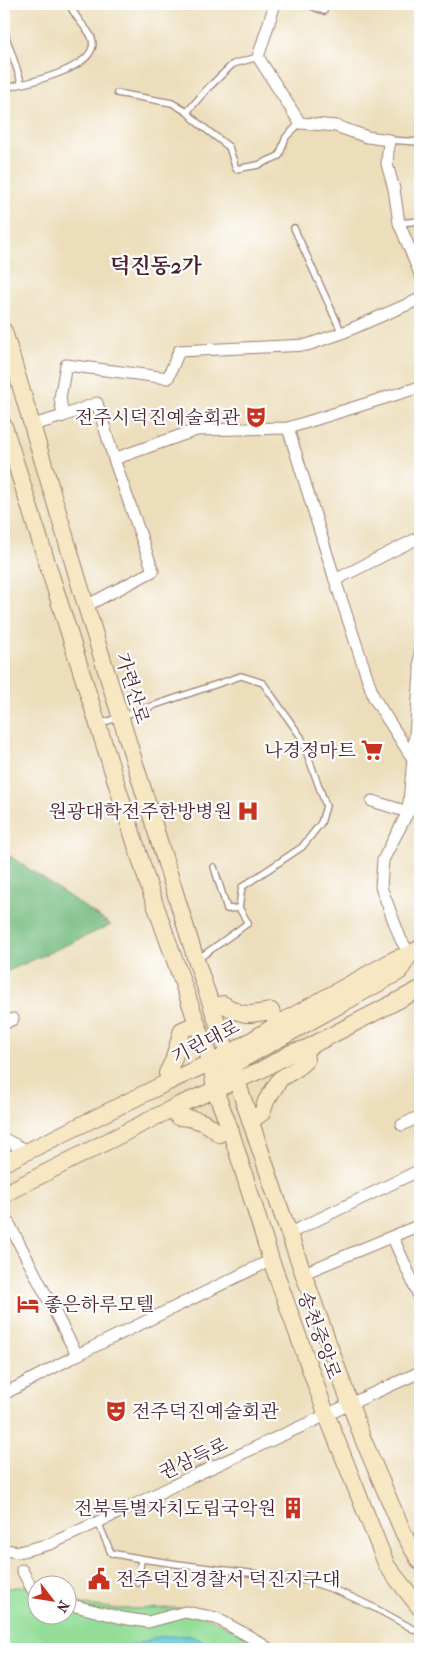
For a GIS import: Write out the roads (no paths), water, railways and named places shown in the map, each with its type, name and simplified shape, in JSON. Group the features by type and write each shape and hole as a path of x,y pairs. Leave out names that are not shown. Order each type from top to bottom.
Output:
{"street":[{"path":"275,4 258,57 300,123 336,126 367,137 389,140 386,164 394,189 399,223 420,274"},
{"path":"62,416 60,398 66,365 168,378 179,351 306,345 342,333 420,299"},
{"name":"가련산로","path":"4,331 86,606 212,1006 227,1075"},
{"path":"114,459 196,430 288,428 420,387"},
{"path":"33,425 97,402 114,459 153,571 86,606"},
{"path":"4,426 150,890 211,1063"},
{"path":"288,428 374,698 413,759"},
{"path":"336,580 420,538"},
{"path":"282,1214 272,1208 227,1075 400,972 415,951 400,940 381,887 383,860 408,812 420,674 420,650"},
{"path":"372,801 408,812 420,805"},
{"name":"기린대로","path":"4,1194 173,1108 227,1075 278,1024 395,959 415,951"},
{"name":"기린대로","path":"4,1163 170,1081 211,1063 227,1075 261,1070 293,1052 305,1049 420,989"},
{"path":"212,1006 223,1004 236,1013 251,1014 271,1011 278,1024"},
{"path":"170,1081 167,1072 173,1061 182,1030 196,1024"},
{"path":"250,1121 262,1113 266,1101 280,1079 306,1060 305,1049"},
{"name":"송천중앙로","path":"211,1063 227,1075 250,1121 288,1234 304,1273 362,1438 400,1526 420,1562"},
{"name":"송천중앙로","path":"227,1075 230,1129 271,1260 327,1416 387,1566 420,1608"},
{"path":"173,1108 178,1117 193,1118 205,1122 219,1134 230,1129"},
{"path":"402,1125 420,1116"},
{"path":"4,1139 28,1151"},
{"path":"288,1234 420,1170"},
{"path":"4,1214 77,1355"},
{"path":"304,1273 393,1238 420,1225"},
{"path":"393,1238 420,1298"},
{"path":"4,1394 77,1355 271,1260"},
{"name":"권삼득로","path":"4,1550 19,1552 50,1544 191,1476 327,1416 420,1372"},
{"path":"22,1570 28,1581"},
{"path":"78,1607 122,1618 148,1622 185,1612 216,1618 269,1649"}],"lane":[{"path":"4,88 22,84 80,64 92,47 91,36 69,4"},
{"path":"306,4 324,11"},
{"path":"4,31 22,84"},
{"path":"187,112 233,64 258,57"},
{"path":"117,93 172,103 187,112 198,124 229,147 236,169 258,165 279,156 286,137 300,123"},
{"path":"389,140 420,142"},
{"path":"399,223 420,222"},
{"path":"294,228 342,333"},
{"path":"97,725 241,676 263,683 300,737 326,806 321,823 302,847 242,887 240,908 248,923 196,960"},
{"path":"214,867 228,909 240,908"},
{"path":"98,1522 111,1553 141,1560 313,1582 342,1593 388,1615 420,1634"},
{"path":"138,1582 141,1560"}],"water":[{"path":"188,1635 224,1649 129,1649 132,1646 157,1637"}],"place":[{"name":"전주시덕진예술회관","path":"256,417"},
{"name":"나경정마트","path":"372,750"},
{"name":"원광대학전주한방병원","path":"248,811"},
{"name":"좋은하루모텔","path":"28,1304"},
{"name":"전주덕진예술회관","path":"116,1411"},
{"name":"전북특별자치도립국악원","path":"293,1508"},
{"name":"전주덕진경찰서 덕진지구대","path":"99,1579"}],"district":[{"name":"덕진동2가","path":"156,266"}]}
